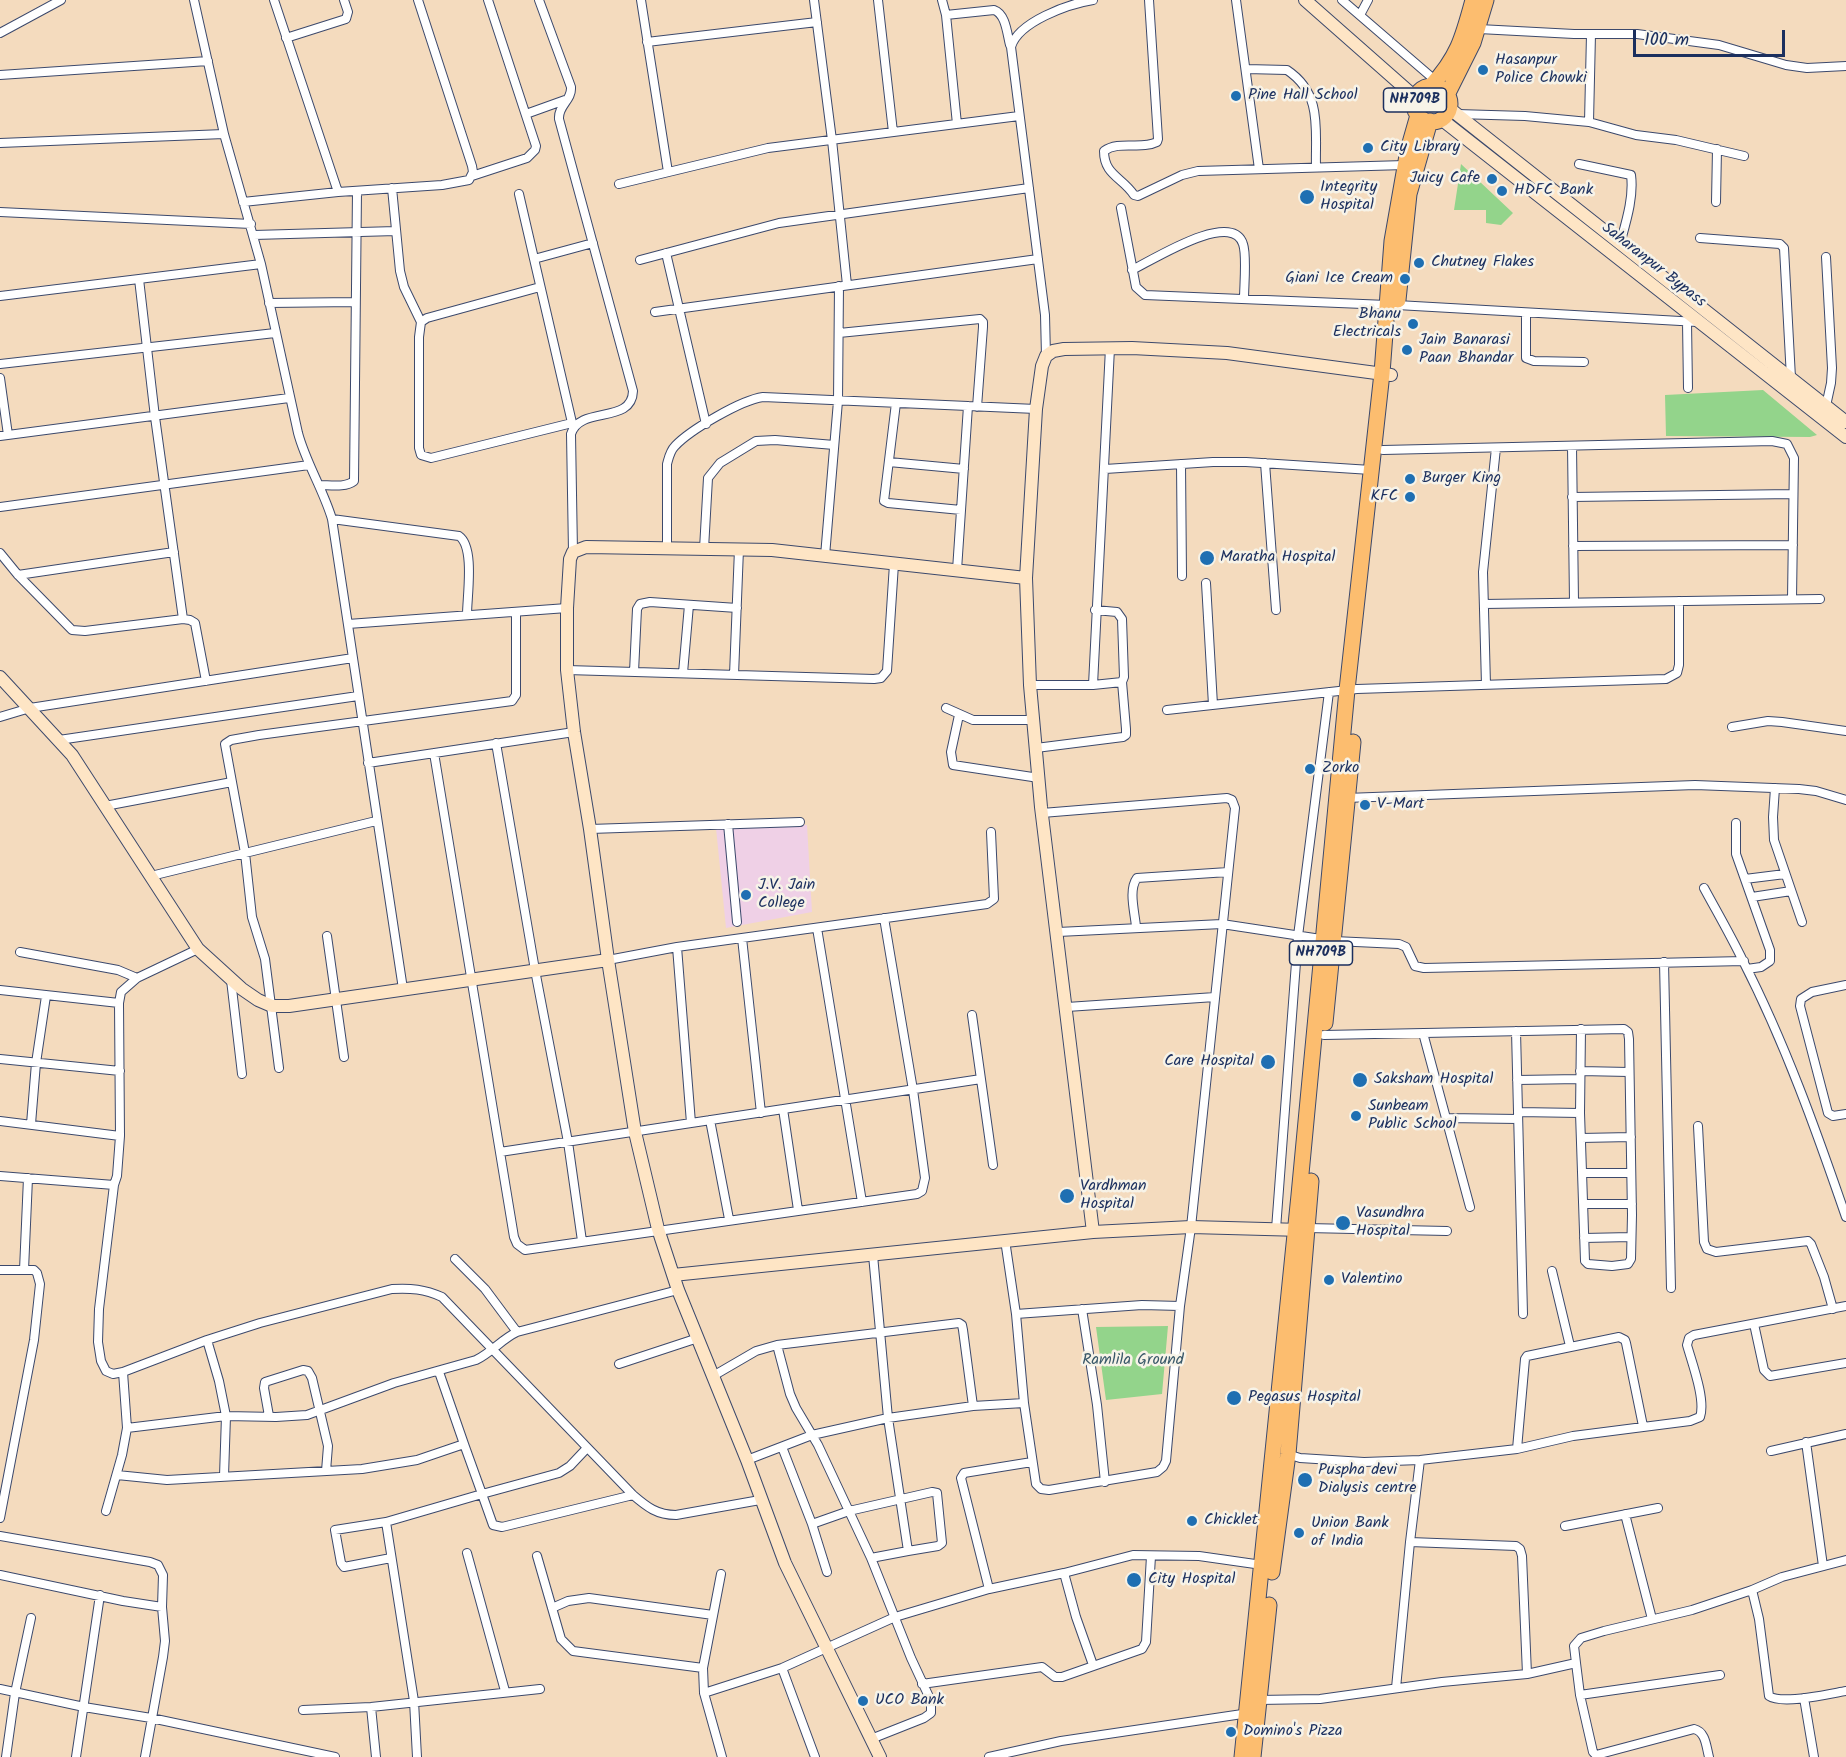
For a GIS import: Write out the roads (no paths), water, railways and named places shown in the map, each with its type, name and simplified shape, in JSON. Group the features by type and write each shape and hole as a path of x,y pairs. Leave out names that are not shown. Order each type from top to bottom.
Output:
{"highway":[{"name":"NH709B","path":"1440,112 1415,110 1415,97 1419,91 1433,83 1457,51 1473,0"},
{"name":"NH709B","path":"1352,689 1383,450 1392,305 1393,233 1406,165 1440,112 1467,59 1479,29 1486,0"},
{"name":"NH709B","path":"1392,305 1409,194 1440,112 1443,90 1433,83"},
{"name":"NH709B","path":"1303,1229 1371,470 1387,374"},
{"name":"NH709B","path":"1242,1757 1253,1706 1272,1568 1280,1453 1324,1035 1328,940"},
{"name":"NH709B","path":"1253,1757 1253,1706 1262,1565 1280,1453"}],"street":[{"path":"0,33 61,0"},
{"path":"194,0 224,134 261,264 289,398 303,450 332,519 403,989"},
{"path":"274,0 338,192"},
{"path":"286,38 346,19 348,12 344,0"},
{"path":"418,0 472,166 472,176"},
{"path":"243,202 338,192 454,184 527,158 532,154 536,146 488,0"},
{"path":"392,188 402,279 421,322 419,448 425,458 441,457 573,425 620,410 628,405 633,399 633,391 559,119 561,106 572,93 571,87 539,0"},
{"path":"641,0 668,172"},
{"path":"814,0 832,140 843,285 839,333 838,401 825,556"},
{"path":"878,0 893,132"},
{"path":"942,0 946,15 957,124"},
{"path":"1011,47 1013,39 1026,27 1072,5 1093,0"},
{"path":"1149,0 1158,139 1157,142 1149,145 1107,148 1104,154 1108,169 1128,186 1135,196 1182,175 1198,171 1406,165"},
{"path":"1236,0 1259,169"},
{"path":"1305,0 1415,97"},
{"path":"1342,0 1433,83"},
{"path":"1360,15 1368,0"},
{"path":"946,15 994,10 999,12 1003,18 1011,47 1045,315 1046,356 1042,366 1036,409 1026,578 1030,685 1042,813 1093,1232"},
{"path":"647,42 817,22"},
{"path":"1479,29 1637,34 1719,45 1786,65 1807,68 1846,66"},
{"path":"1589,122 1591,34"},
{"path":"0,75 208,61"},
{"path":"1246,69 1287,70 1308,90 1315,109 1316,167"},
{"path":"526,114 569,99"},
{"path":"1440,112 1589,122 1636,135 1676,140 1744,156"},
{"path":"1440,112 1620,244 1846,422"},
{"name":"Saharanpur Bypass","path":"1440,112 1692,322 1846,437"},
{"path":"619,184 768,148 1019,116"},
{"path":"0,143 224,134"},
{"path":"1716,202 1717,149"},
{"path":"1579,164 1631,175 1626,220 1620,244"},
{"path":"640,260 779,223 1029,188"},
{"path":"319,485 343,485 354,481 357,191"},
{"path":"519,194 573,425 571,434 573,552 570,559 567,608 567,670 574,732 635,1132 658,1229 678,1290 747,1460 760,1500 785,1563 880,1757"},
{"path":"1121,208 1136,287 1145,295 1392,305 1692,322 1688,388"},
{"path":"0,212 251,224"},
{"path":"254,235 396,231"},
{"path":"1132,270 1205,234 1233,233 1243,243 1244,299"},
{"path":"1700,238 1780,244 1784,248 1791,378"},
{"path":"534,259 593,243"},
{"path":"666,253 706,424"},
{"path":"1826,257 1832,383 1826,406"},
{"path":"655,312 1038,259"},
{"path":"0,296 261,264"},
{"path":"139,279 155,417 183,619"},
{"path":"421,322 427,318 540,287"},
{"path":"269,303 355,302"},
{"path":"1526,314 1526,358 1534,361 1584,362"},
{"path":"839,333 980,319 983,322 964,469 957,570"},
{"path":"0,364 275,333"},
{"path":"1046,356 1053,351 1064,349 1110,348 1217,353 1387,374"},
{"path":"1093,685 1110,348"},
{"path":"0,378 4,435 289,398"},
{"path":"666,548 669,454 682,440 751,399 763,397 1036,409"},
{"path":"896,404 885,503 961,510"},
{"path":"704,549 708,478 720,463 756,441 834,445"},
{"path":"1383,450 1787,444 1794,458 1792,599"},
{"path":"1572,446 1574,602"},
{"path":"1486,685 1483,572 1496,448"},
{"path":"889,462 964,469"},
{"path":"1105,469 1213,462 1371,470"},
{"path":"1181,464 1182,576"},
{"path":"1265,464 1276,610"},
{"path":"0,507 309,465"},
{"path":"1572,497 1793,494"},
{"path":"332,519 459,536 468,550 467,615"},
{"path":"1573,546 1793,545"},
{"path":"573,552 585,547 772,550 1026,578"},
{"path":"734,675 740,549"},
{"path":"18,575 174,552"},
{"path":"0,553 65,625 77,632 183,619 195,623 206,681"},
{"path":"567,670 881,678 887,671 894,564"},
{"path":"1206,583 1213,705"},
{"path":"1484,604 1820,599"},
{"path":"1167,710 1352,689 1672,677 1677,673 1679,665 1679,601"},
{"path":"633,672 637,609 640,604 650,602 737,608"},
{"path":"683,673 689,604"},
{"path":"348,624 567,608"},
{"path":"1036,748 1126,735 1122,682 1124,677 1122,619 1117,612 1095,610"},
{"path":"279,1068 263,948 254,928 245,853 225,744 231,740 362,720 509,702 515,699 516,612"},
{"path":"0,717 30,708 353,658"},
{"path":"0,676 72,755 198,949 231,980 258,1000 272,1006 289,1006 608,960 677,947 991,902 994,894 992,832"},
{"path":"1030,685 1093,685 1122,682"},
{"path":"1276,1229 1298,936 1329,692"},
{"path":"59,740 358,696"},
{"path":"946,708 972,720 1034,720"},
{"path":"959,715 951,752 953,765 1039,778"},
{"path":"1732,727 1782,722 1846,731"},
{"path":"368,763 574,732"},
{"path":"496,743 534,970 568,1142 582,1241"},
{"path":"434,753 514,1237 525,1250 658,1229 917,1194 922,1191 925,1178 913,1090 884,918"},
{"path":"105,806 232,782"},
{"path":"1342,799 1695,785 1816,791 1846,800"},
{"path":"1775,788 1773,833 1802,922"},
{"path":"1005,1240 1036,1484 1041,1489 1049,1490 1156,1472 1163,1467 1166,1461 1180,1306 1191,1227 1235,808 1232,800 1227,798 1042,813"},
{"path":"151,876 376,821"},
{"path":"590,829 800,822"},
{"path":"728,824 737,922"},
{"path":"1058,932 1222,924 1328,940 1403,945 1408,950 1412,962 1419,968 1664,962 1761,967 1770,961 1770,950 1736,854 1736,824"},
{"path":"1136,927 1133,889 1137,878 1228,872"},
{"path":"1745,879 1785,874"},
{"path":"1704,888 1745,965 1778,1036 1812,1121 1846,1217"},
{"path":"1752,897 1791,891"},
{"path":"817,927 862,1202"},
{"path":"327,936 344,1057"},
{"path":"742,938 761,1113"},
{"path":"677,947 691,1123"},
{"path":"198,949 137,978 121,992 119,1003 120,1136 117,1176 99,1309 98,1342 101,1361 106,1371 113,1374 123,1372 207,1340 260,1323 392,1289 411,1288 428,1291 442,1298 633,1495 650,1509 663,1515 676,1515 760,1500"},
{"path":"20,952 118,970 137,978"},
{"path":"1664,962 1671,1288"},
{"path":"231,980 242,1074"},
{"path":"1846,985 1812,992 1801,999 1800,1006 1828,1113 1833,1116 1846,1114"},
{"path":"0,990 119,1003"},
{"path":"31,1124 36,1063 46,996"},
{"path":"1066,1007 1215,997"},
{"path":"972,1015 993,1165"},
{"path":"1324,1035 1581,1029 1619,1029 1628,1032 1632,1204 1629,1262 1625,1265 1586,1263 1580,1113 1581,1029"},
{"path":"1516,1031 1523,1314"},
{"path":"1423,1033 1470,1207"},
{"path":"0,1059 120,1071"},
{"path":"1517,1080 1629,1072"},
{"path":"500,1152 981,1079"},
{"path":"783,1109 798,1210"},
{"path":"1446,1118 1580,1113"},
{"path":"710,1120 729,1220"},
{"path":"0,1121 120,1136"},
{"path":"1698,1126 1704,1242 1707,1249 1716,1252 1808,1241 1824,1277 1833,1309"},
{"path":"1581,1138 1630,1137"},
{"path":"1583,1173 1631,1173"},
{"path":"0,1176 114,1185"},
{"path":"24,1270 28,1178"},
{"path":"1584,1204 1632,1204"},
{"path":"673,1275 1093,1232 1191,1227 1447,1231"},
{"path":"1584,1238 1631,1237"},
{"path":"873,1255 888,1418 908,1551"},
{"path":"455,1259 485,1289 517,1332"},
{"path":"0,1270 34,1270 40,1284 34,1340 0,1518"},
{"path":"1552,1270 1570,1346"},
{"path":"127,1428 226,1416 289,1417 319,1412 394,1383 476,1360 517,1332 678,1290"},
{"path":"1016,1314 1142,1305 1180,1306"},
{"path":"1280,1453 1300,1458 1364,1462 1420,1460 1517,1449 1573,1436 1690,1421 1700,1417 1702,1413 1700,1391 1687,1345 1689,1338 1728,1328 1846,1306"},
{"path":"1082,1309 1097,1405 1105,1482"},
{"path":"713,1376 756,1351 777,1345 954,1323 962,1325 973,1406"},
{"path":"1754,1324 1764,1370 1770,1376 1846,1363"},
{"path":"1517,1449 1525,1359 1529,1354 1619,1337 1624,1340 1643,1426"},
{"path":"619,1364 698,1338"},
{"path":"207,1340 226,1416 224,1476"},
{"path":"777,1345 793,1401 812,1435 871,1558 931,1701 931,1713 924,1718 871,1739"},
{"path":"269,1416 265,1382 303,1370 308,1371 312,1378 328,1446 326,1471"},
{"path":"106,1511 117,1476 127,1428 128,1411 123,1372"},
{"path":"439,1372 493,1525 501,1527 633,1495"},
{"path":"747,1460 812,1435 888,1418 973,1406 1024,1403"},
{"path":"1770,1451 1846,1434"},
{"path":"1806,1442 1823,1566"},
{"path":"117,1476 167,1480 388,1466 417,1460 464,1444"},
{"path":"782,1447 813,1524 827,1572"},
{"path":"391,1558 344,1567 341,1563 335,1530 386,1522 559,1473 570,1466 587,1448"},
{"path":"1396,1688 1420,1460"},
{"path":"989,1589 961,1478 964,1473 1032,1462"},
{"path":"813,1524 849,1511 932,1492 938,1495 942,1543 938,1546 871,1558"},
{"path":"1566,1526 1658,1508"},
{"path":"1625,1514 1652,1619"},
{"path":"386,1522 414,1701 417,1757"},
{"path":"0,1536 158,1565 163,1575 164,1657 145,1757"},
{"path":"1410,1542 1516,1546 1519,1548 1522,1556 1527,1674"},
{"path":"468,1552 505,1691"},
{"path":"704,1694 782,1668 895,1617 989,1589 1064,1574 1133,1555 1199,1556 1262,1565"},
{"path":"537,1556 561,1639 573,1651 703,1668"},
{"path":"922,1684 1042,1667 1059,1678 1138,1651 1146,1642 1151,1556"},
{"path":"1709,1757 1705,1738 1699,1730 1694,1729 1596,1755 1593,1752 1580,1695 1574,1646 1581,1638 1604,1630 1692,1610 1752,1590 1782,1577 1846,1560"},
{"path":"721,1574 703,1668 704,1694 722,1757"},
{"path":"1064,1574 1093,1665"},
{"path":"0,1575 162,1607"},
{"path":"1752,1590 1759,1619 1767,1693 1773,1699 1804,1698 1846,1691"},
{"path":"76,1757 100,1595"},
{"path":"552,1608 568,1601 589,1598 713,1615"},
{"path":"6,1757 15,1693 31,1618"},
{"path":"989,1757 1061,1741 1253,1706 1527,1674 1576,1663"},
{"path":"782,1668 815,1757"},
{"path":"1580,1695 1720,1675"},
{"path":"0,1689 84,1707 151,1718 297,1753 335,1757"},
{"path":"303,1710 371,1707 540,1689"},
{"path":"1804,1698 1814,1757"},
{"path":"371,1707 376,1757"},
{"path":"411,1757 423,1757"}],"place":[{"name":"Hasanpur Police Chowki","path":"1483,70"},
{"name":"Pine Hall School","path":"1236,96"},
{"name":"City Library","path":"1368,148"},
{"name":"Juicy Cafe","path":"1492,179"},
{"name":"HDFC Bank","path":"1502,191"},
{"name":"Integrity Hospital","path":"1307,197"},
{"name":"Chutney Flakes","path":"1419,263"},
{"name":"Giani Ice Cream","path":"1405,279"},
{"name":"Bhanu Electricals","path":"1413,324"},
{"name":"Jain Banarasi Paan Bhandar","path":"1407,350"},
{"name":"Burger King","path":"1410,479"},
{"name":"KFC","path":"1410,497"},
{"name":"Maratha Hospital","path":"1207,558"},
{"name":"Zorko","path":"1310,769"},
{"name":"V-Mart","path":"1365,805"},
{"name":"J.V. Jain College","path":"746,895"},
{"name":"Care Hospital","path":"1268,1062"},
{"name":"Saksham Hospital","path":"1360,1080"},
{"name":"Sunbeam Public School","path":"1356,1116"},
{"name":"Vardhman Hospital","path":"1067,1196"},
{"name":"Vasundhra Hospital","path":"1343,1223"},
{"name":"Valentino","path":"1329,1280"},
{"name":"Pegasus Hospital","path":"1234,1398"},
{"name":"Puspha devi Dialysis centre","path":"1305,1480"},
{"name":"Chicklet","path":"1192,1521"},
{"name":"Union Bank of India","path":"1299,1533"},
{"name":"City Hospital","path":"1134,1580"},
{"name":"UCO Bank","path":"863,1701"},
{"name":"Domino's Pizza","path":"1231,1732"}],"park label":[{"name":"Ramlila Ground","path":"1133,1361"}]}
